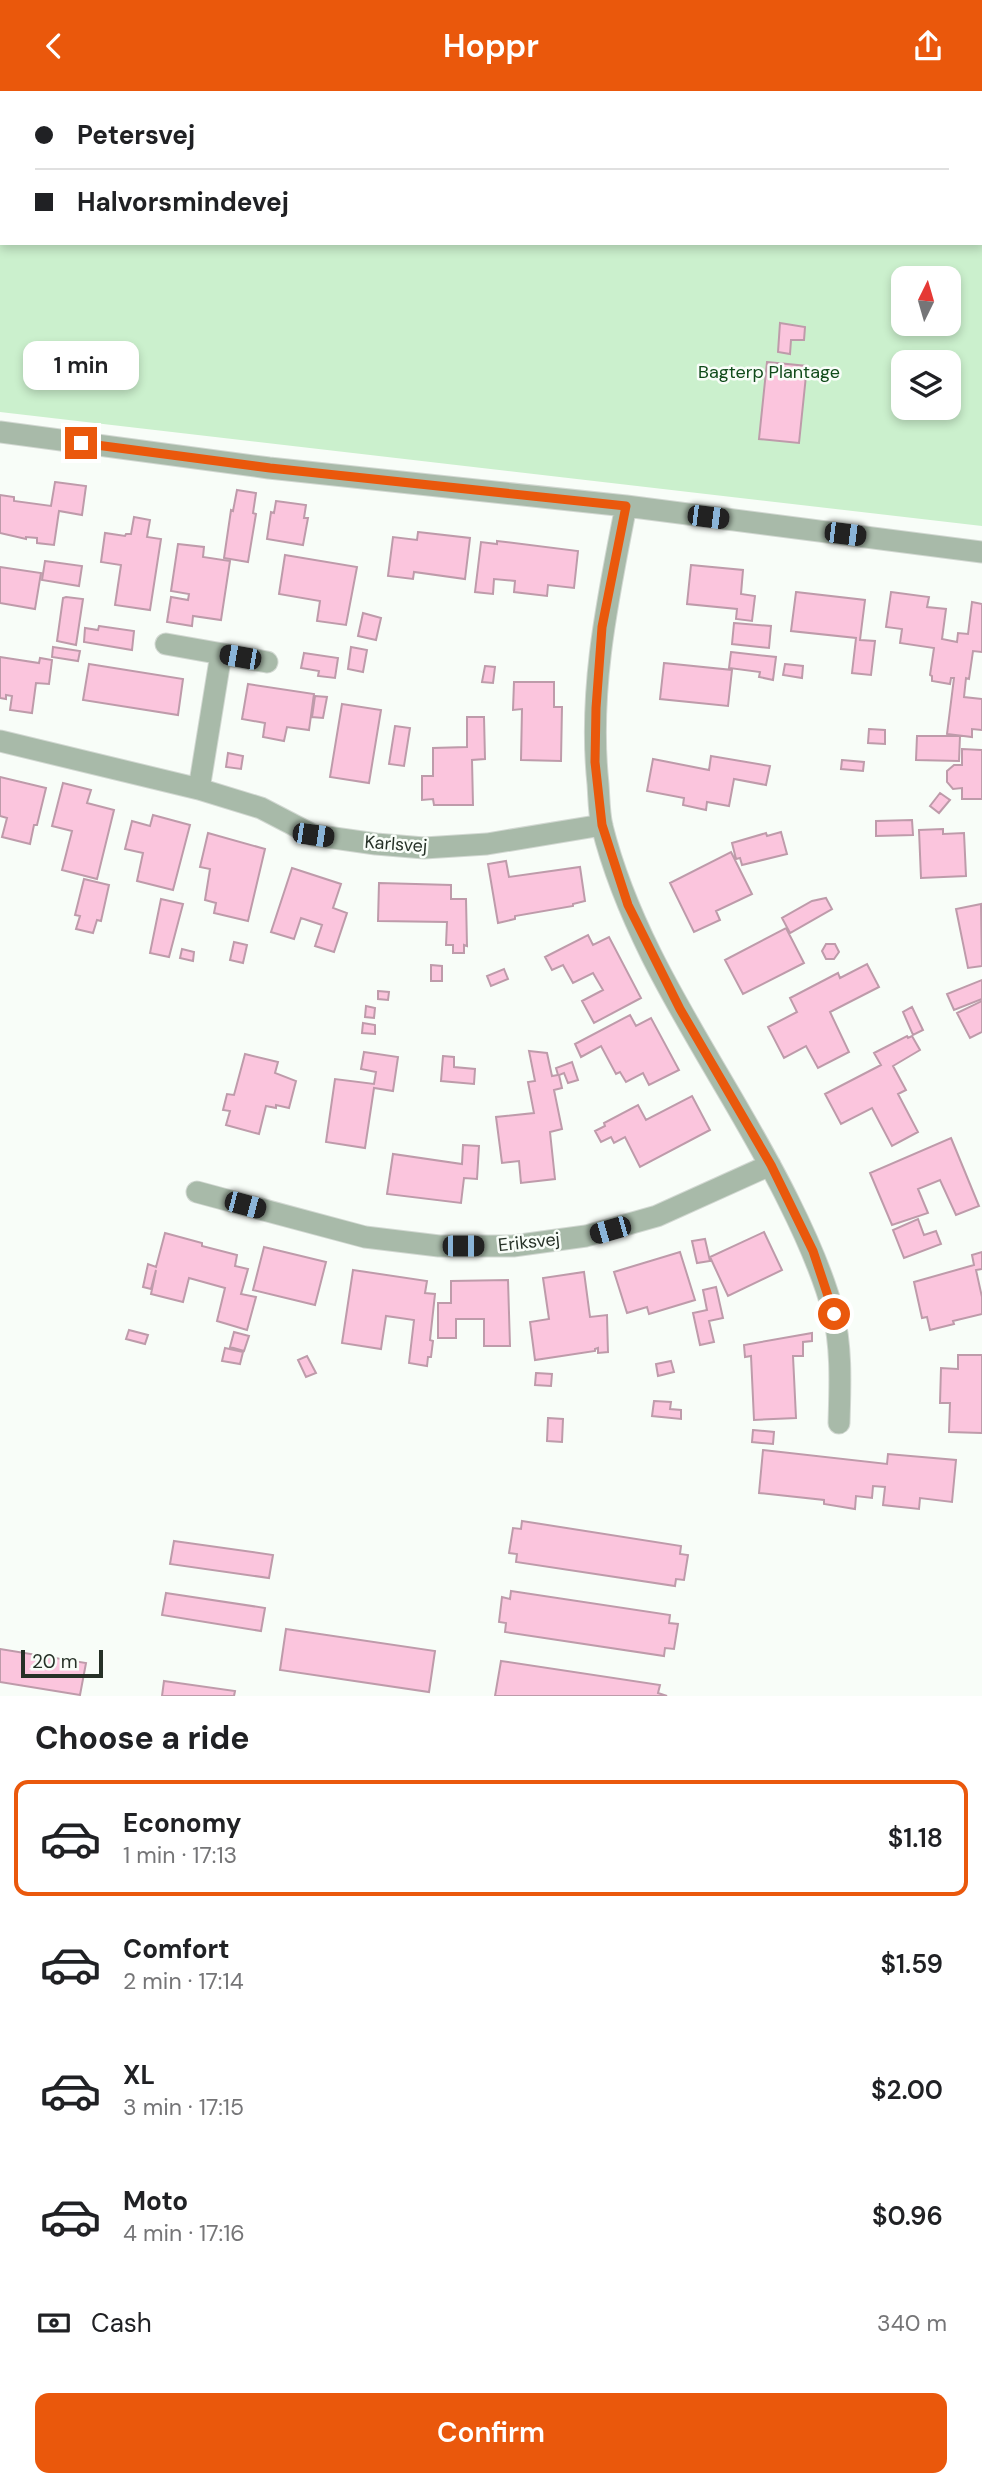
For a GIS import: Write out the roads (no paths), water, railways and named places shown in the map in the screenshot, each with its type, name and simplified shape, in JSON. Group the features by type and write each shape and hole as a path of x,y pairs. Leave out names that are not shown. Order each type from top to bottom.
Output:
{"street":[{"path":"0,432 270,468 626,506 982,552"},
{"path":"626,506 601,641 595,762 602,825 628,905 680,1009 771,1165 813,1251 834,1314 840,1367 839,1423"},
{"path":"166,644 267,662"},
{"path":"199,789 221,654"},
{"name":"Karlsvej","path":"0,741 199,789 261,808 313,835 384,845 424,848 488,844 602,825"},
{"name":"Eriksvej","path":"197,1192 365,1237 439,1246 513,1246 586,1236 657,1216 771,1165"}],"park label":[{"name":"Bagterp Plantage","path":"769,372"}]}
